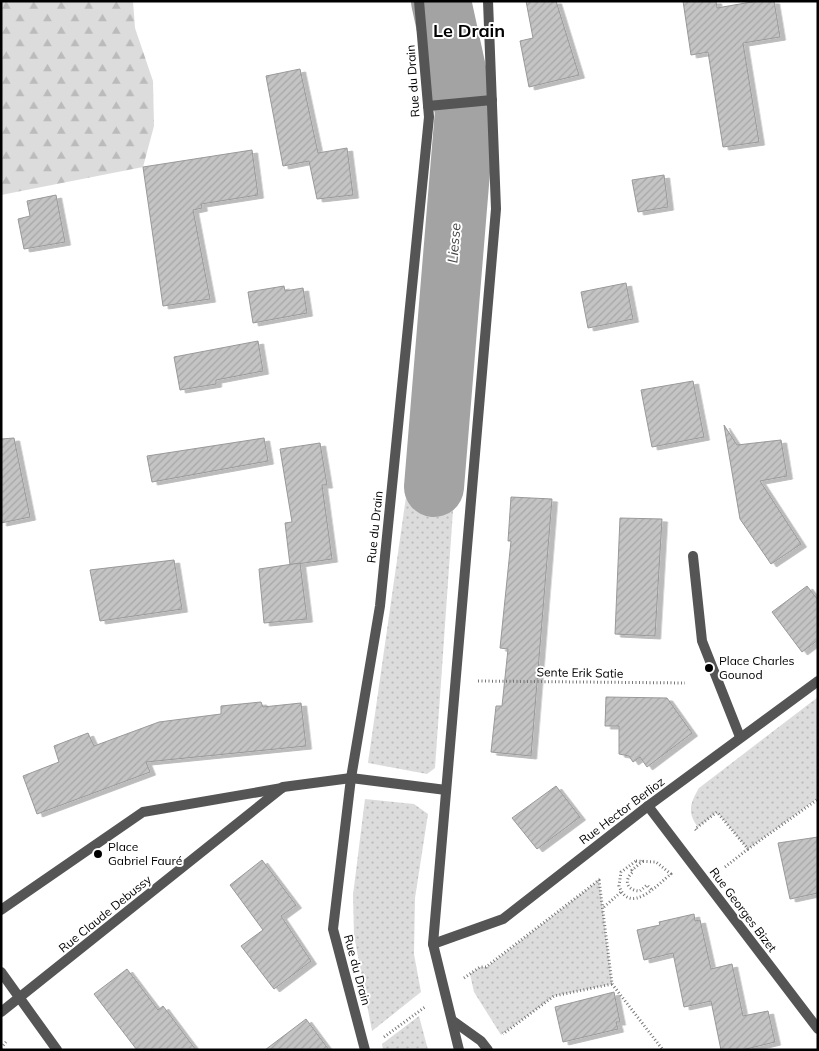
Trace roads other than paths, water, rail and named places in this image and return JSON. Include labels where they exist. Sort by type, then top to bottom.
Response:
[{"type":"street","name":"Rue du Drain","points":[[365,1050],[333,928],[352,778],[380,606],[429,116],[419,1]]},
{"type":"street","points":[[459,1050],[433,944],[496,209],[488,1]]},
{"type":"street","points":[[428,106],[492,100]]},
{"type":"street","points":[[693,556],[702,641],[740,738]]},
{"type":"street","name":"Rue Hector Berlioz","points":[[433,944],[503,919],[648,806],[818,681]]},
{"type":"street","points":[[1,910],[143,812],[283,787],[352,778],[446,790]]},
{"type":"street","name":"Rue Claude Debussy","points":[[1,1012],[283,787]]},
{"type":"street","name":"Rue Georges Bizet","points":[[648,806],[818,1029]]},
{"type":"street","points":[[1,972],[57,1050]]},
{"type":"street","points":[[453,1021],[487,1048]]},
{"type":"waterway","name":"Liesse","points":[[434,487],[465,111],[441,1]]},
{"type":"place","name":"Place Charles Gounod","points":[[709,668]]},
{"type":"place","name":"Place Gabriel Fauré","points":[[98,854]]},
{"type":"district","name":"Le Drain","points":[[469,31]]}]
